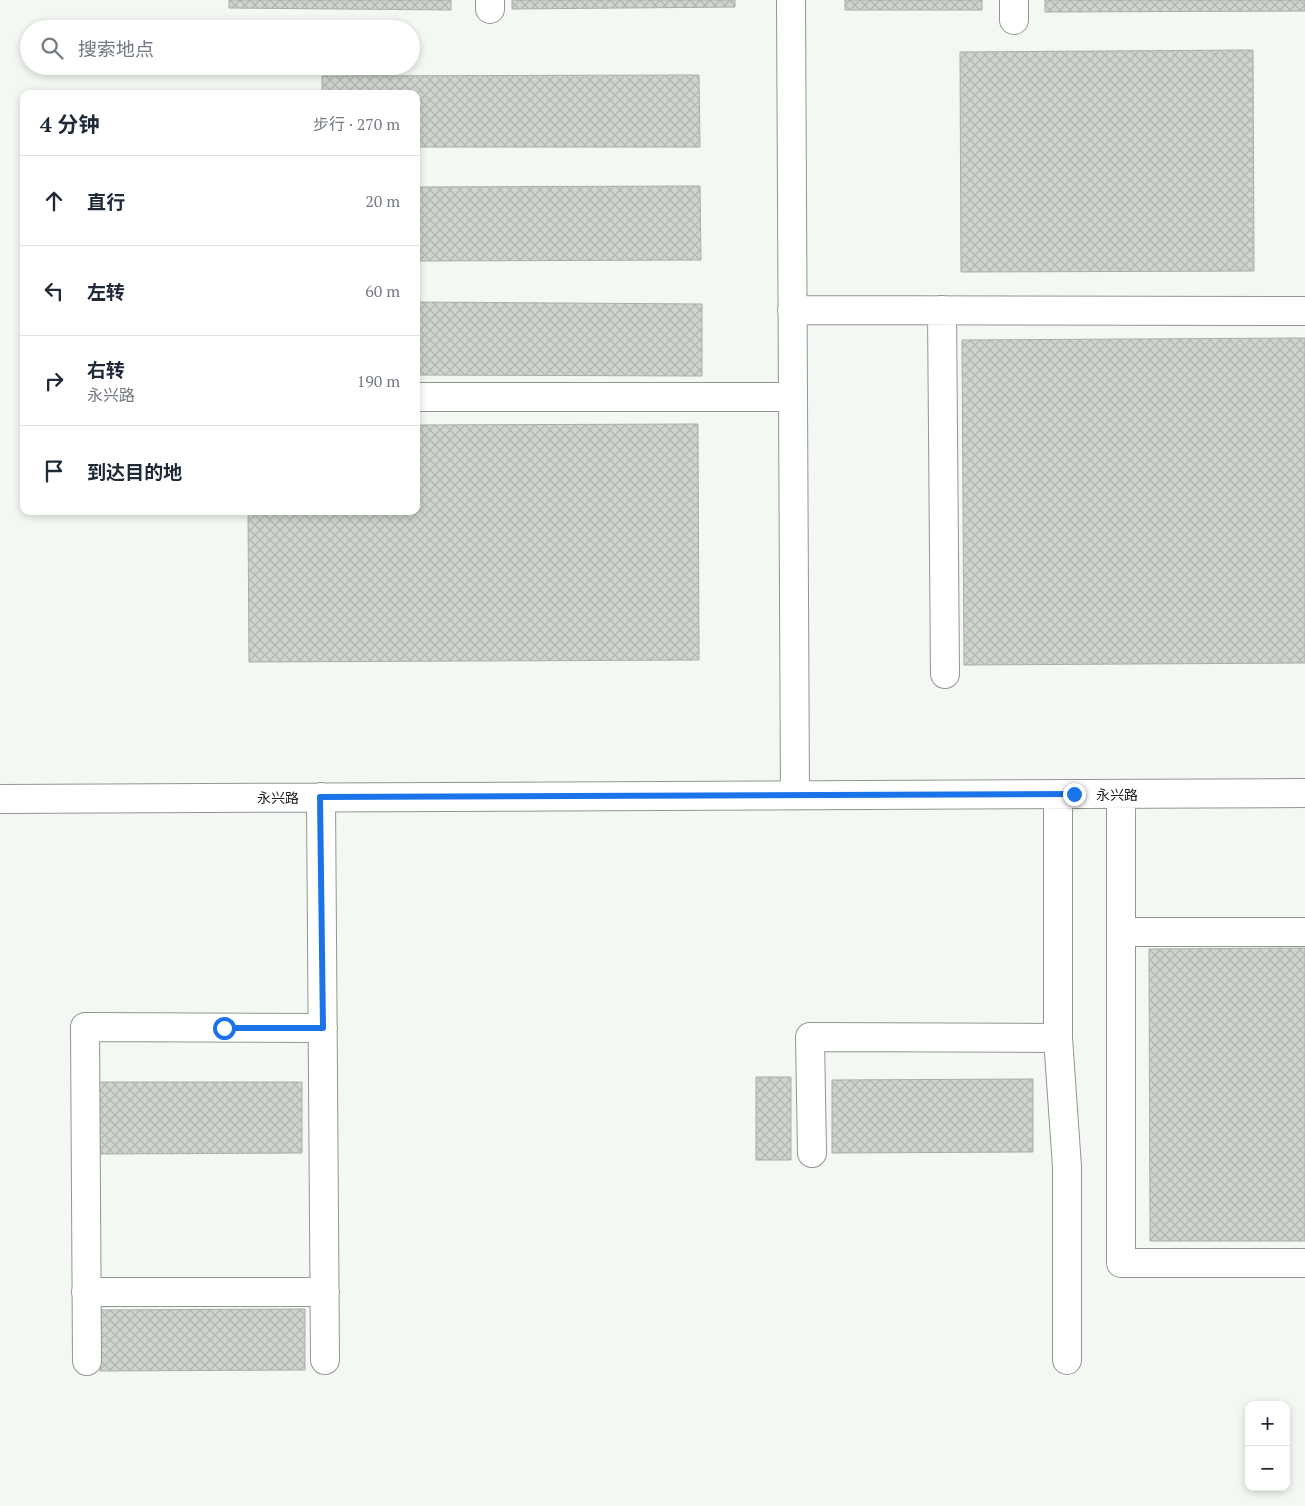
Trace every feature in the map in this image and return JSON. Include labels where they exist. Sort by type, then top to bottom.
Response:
[{"type":"street","points":[[790,0],[795,795]]},
{"type":"street","points":[[792,310],[1305,311]]},
{"type":"street","points":[[942,310],[945,674]]},
{"type":"street","points":[[420,397],[793,397]]},
{"type":"street","name":"永兴路","points":[[0,799],[1305,793]]},
{"type":"street","points":[[1058,794],[1058,1038],[1067,1167],[1067,1360]]},
{"type":"street","points":[[1121,794],[1121,1263],[1305,1263]]},
{"type":"street","points":[[320,797],[325,1360]]},
{"type":"street","points":[[1121,932],[1305,932]]},
{"type":"street","points":[[86,1361],[85,1027],[323,1028]]},
{"type":"street","points":[[812,1153],[810,1037],[1058,1038]]},
{"type":"street","points":[[86,1292],[325,1292]]},
{"type":"building","points":[[229,0],[451,0],[451,10],[229,8]]},
{"type":"building","points":[[512,0],[735,0],[735,7],[512,9]]},
{"type":"building","points":[[845,0],[982,0],[982,10],[845,10]]},
{"type":"building","points":[[1045,0],[1305,0],[1305,11],[1045,12]]},
{"type":"building","points":[[1253,50],[1254,271],[961,272],[960,52]]},
{"type":"building","points":[[699,75],[700,147],[420,147],[420,90],[322,90],[322,76]]},
{"type":"building","points":[[700,186],[701,260],[420,261],[420,187]]},
{"type":"building","points":[[420,302],[702,304],[702,376],[420,375]]},
{"type":"building","points":[[1305,338],[1305,663],[964,665],[962,340]]},
{"type":"building","points":[[698,424],[699,660],[249,662],[248,515],[420,515],[420,425]]},
{"type":"building","points":[[1305,948],[1305,1241],[1150,1241],[1149,949]]},
{"type":"building","points":[[756,1077],[791,1077],[791,1160],[756,1160]]},
{"type":"building","points":[[1033,1079],[1033,1152],[832,1153],[832,1080]]},
{"type":"building","points":[[99,1082],[302,1082],[302,1153],[99,1154]]},
{"type":"building","points":[[305,1309],[305,1370],[100,1371],[100,1310]]},
{"type":"route","points":[[224,1028],[323,1028],[320,797],[1074,794]]}]
